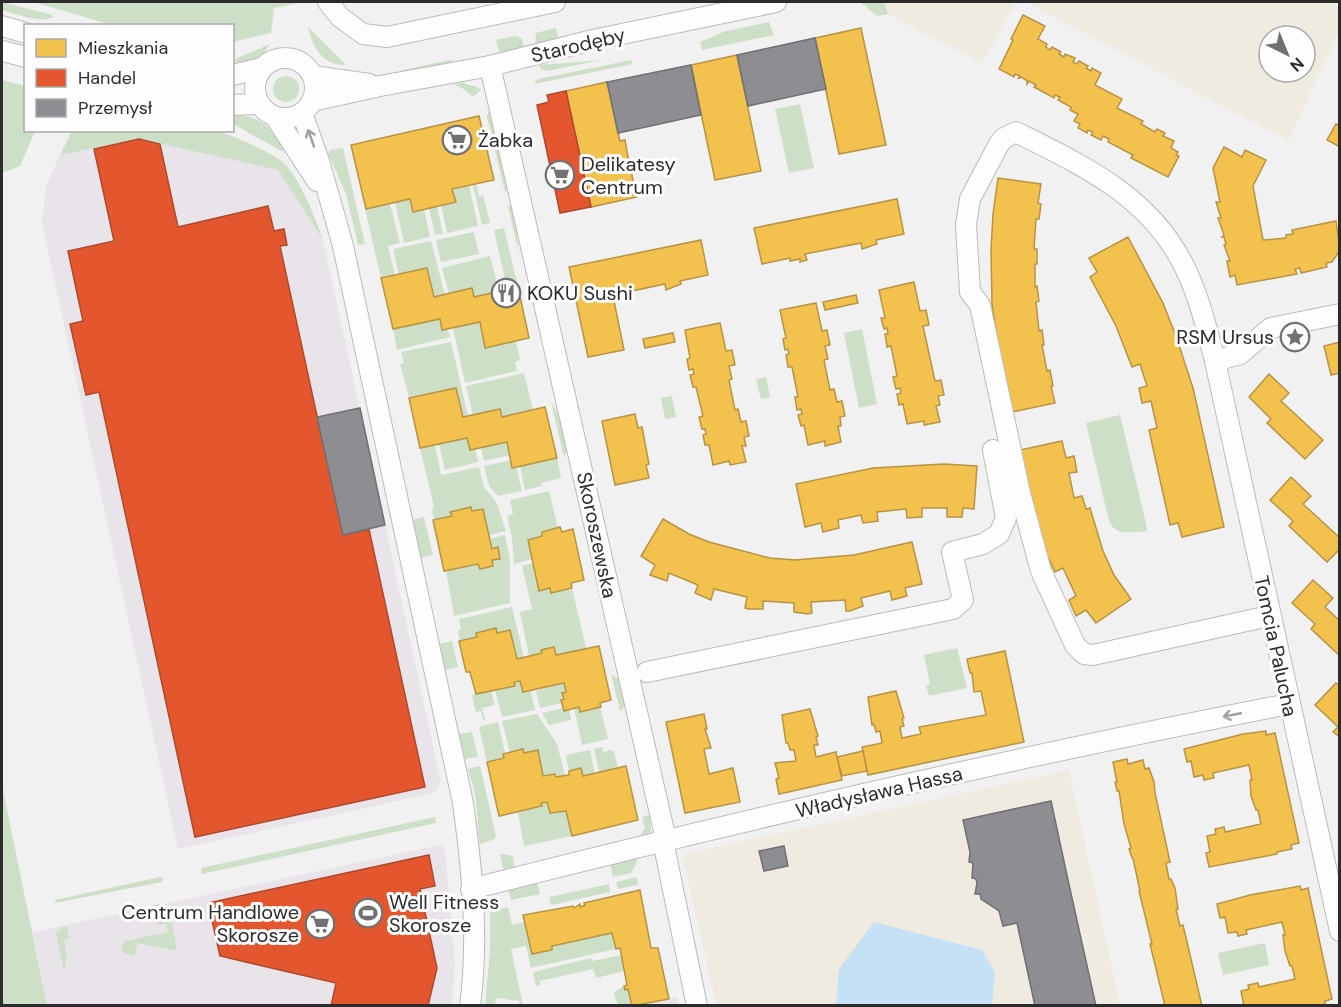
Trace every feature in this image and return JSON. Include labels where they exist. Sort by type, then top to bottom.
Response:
[{"type":"street","points":[[328,2],[340,17],[363,34],[387,37],[555,2]]},
{"type":"street","name":"Starodęby","points":[[307,107],[380,86],[490,66],[593,40],[776,2]]},
{"type":"street","points":[[2,26],[24,32]]},
{"type":"street","points":[[2,51],[24,56]]},
{"type":"street","points":[[234,75],[262,68],[277,59],[295,60],[306,66],[313,76],[315,89],[307,107],[290,118],[276,118]]},
{"type":"street","name":"Skoroszewska","points":[[490,66],[664,831],[663,841],[697,1005]]},
{"type":"street","points":[[262,68],[256,76],[254,86],[258,104],[276,118],[331,203]]},
{"type":"street","name":"Starodęby","points":[[313,76],[380,86]]},
{"type":"street","points":[[234,105],[258,104]]},
{"type":"street","points":[[307,107],[343,246],[455,764],[464,815],[471,889],[474,947],[470,1005]]},
{"type":"street","name":"Tomcia Palucha","points":[[1269,615],[1093,655],[1084,654],[1075,645],[1041,571],[1020,493],[980,305],[969,292],[966,224],[970,199],[1004,138],[1016,132],[1108,181],[1149,216],[1167,237],[1186,268],[1199,302],[1215,361],[1340,931]]},
{"type":"street","points":[[1215,361],[1240,354],[1272,328],[1340,314]]},
{"type":"street","points":[[647,672],[954,609],[963,600],[952,552],[983,544],[999,534],[1006,518],[993,450]]},
{"type":"street","name":"Władysława Hassa","points":[[471,889],[663,841],[1086,745],[1289,704]]},
{"type":"shaded area","points":[[884,2],[1016,2],[982,64],[888,14]]},
{"type":"shaded area","points":[[1026,2],[1334,2],[1339,10],[1339,33],[1317,80],[1317,24],[1257,24],[1257,84],[1315,84],[1288,141]]},
{"type":"shaded area","points":[[139,139],[278,170],[323,240],[441,782],[434,793],[178,849],[42,223],[46,186],[60,155]]},
{"type":"shaded area","points":[[1069,770],[1120,1005],[716,1005],[683,858],[689,853]]},
{"type":"shaded area","points":[[440,845],[445,848],[455,963],[452,1005],[47,1005],[33,932]]},
{"type":"shaded area","points":[[677,997],[679,1005],[637,1006]]},
{"type":"green space","points":[[2,2],[55,17],[35,19],[21,16],[2,10]]},
{"type":"green space","points":[[33,2],[304,2],[274,8],[271,33],[234,42],[234,24],[109,24]]},
{"type":"green space","points":[[860,2],[884,2],[888,14],[877,16]]},
{"type":"green space","points":[[769,22],[774,35],[702,50],[700,42],[723,32]]},
{"type":"green space","points":[[308,27],[346,65],[331,62],[320,54],[312,42]]},
{"type":"green space","points":[[556,28],[559,41],[535,46],[536,33]]},
{"type":"green space","points":[[516,36],[522,39],[524,48],[500,54],[496,40]]},
{"type":"green space","points":[[270,44],[260,59],[237,66],[235,59]]},
{"type":"green space","points":[[450,60],[451,63],[402,72],[403,70]]},
{"type":"green space","points":[[602,60],[547,71],[541,69],[539,65]]},
{"type":"green space","points":[[631,60],[633,63],[628,65],[534,84],[538,79]]},
{"type":"green space","points":[[286,76],[295,80],[299,89],[295,98],[286,102],[277,98],[273,89],[277,80]]},
{"type":"green space","points":[[2,80],[24,86],[24,132],[35,132],[20,166],[2,173]]},
{"type":"green space","points":[[463,83],[481,90],[473,97],[453,84]]},
{"type":"green space","points":[[800,104],[814,168],[789,173],[775,109]]},
{"type":"green space","points":[[492,108],[509,189],[505,192],[487,117]]},
{"type":"green space","points":[[234,115],[251,117],[265,124],[286,150],[279,150],[234,125]]},
{"type":"green space","points":[[72,132],[220,132],[263,150],[286,165],[303,191],[323,240],[278,170],[139,139],[60,155]]},
{"type":"green space","points":[[343,148],[365,244],[358,245],[346,194],[328,153],[330,150]]},
{"type":"green space","points":[[476,184],[479,196],[483,195],[490,223],[482,225],[473,185]]},
{"type":"green space","points":[[469,185],[478,226],[447,233],[441,205],[455,202],[452,189]]},
{"type":"green space","points":[[410,199],[424,209],[430,237],[404,243],[395,202]]},
{"type":"green space","points":[[390,204],[400,243],[388,246],[395,275],[381,278],[365,209]]},
{"type":"green space","points":[[437,206],[443,234],[435,235],[429,208]]},
{"type":"green space","points":[[508,206],[515,210],[519,254]]},
{"type":"green space","points":[[504,228],[518,287],[507,289],[494,230]]},
{"type":"green space","points":[[474,232],[479,254],[441,262],[436,240]]},
{"type":"green space","points":[[431,241],[445,295],[434,297],[399,275],[393,249]]},
{"type":"green space","points":[[490,256],[499,291],[474,297],[472,288],[449,294],[442,268]]},
{"type":"green space","points":[[440,319],[442,330],[448,329],[450,337],[397,350],[393,329]]},
{"type":"green space","points":[[480,322],[486,348],[516,341],[520,360],[515,362],[517,371],[465,383],[453,328]]},
{"type":"green space","points":[[862,329],[877,404],[859,408],[844,333]]},
{"type":"green space","points":[[451,342],[468,416],[463,417],[456,388],[409,398],[400,364],[404,363],[401,352]]},
{"type":"green space","points":[[524,373],[533,410],[502,417],[499,409],[473,415],[466,386]]},
{"type":"green space","points":[[766,377],[770,397],[761,399],[756,379]]},
{"type":"green space","points":[[672,396],[676,417],[665,419],[661,398]]},
{"type":"green space","points":[[551,402],[562,422],[568,448],[564,457]]},
{"type":"green space","points":[[1120,415],[1147,531],[1123,532],[1110,524],[1086,423]]},
{"type":"green space","points":[[467,438],[469,450],[475,449],[478,462],[445,470],[439,444]]},
{"type":"green space","points":[[507,442],[510,455],[484,461],[481,448]]},
{"type":"green space","points":[[435,445],[441,475],[479,467],[484,488],[497,504],[506,531],[489,535],[483,509],[472,511],[471,507],[451,511],[452,516],[434,520],[432,509],[434,507],[420,448]]},
{"type":"green space","points":[[557,458],[561,478],[525,490],[520,466]]},
{"type":"green space","points":[[511,460],[516,467],[522,491],[498,496],[489,486],[484,466]]},
{"type":"green space","points":[[549,491],[558,528],[542,532],[542,536],[528,540],[532,559],[514,564],[507,516],[513,514],[510,500]]},
{"type":"green space","points":[[424,517],[433,555],[421,558],[412,520]]},
{"type":"green space","points":[[505,535],[510,561],[510,603],[454,616],[446,571],[478,564],[480,569],[493,566],[492,560],[500,558],[498,548],[492,549],[490,539]]},
{"type":"green space","points":[[533,563],[539,590],[550,588],[551,593],[572,588],[586,648],[556,655],[554,647],[529,656],[520,612],[532,609],[522,566]]},
{"type":"green space","points":[[512,607],[524,658],[517,659],[510,630],[497,633],[495,628],[476,633],[477,637],[460,641],[459,619]]},
{"type":"green space","points":[[452,641],[458,667],[445,670],[439,644]]},
{"type":"green space","points":[[957,648],[967,688],[929,696],[926,686],[930,684],[924,655]]},
{"type":"green space","points":[[611,674],[620,680],[626,703],[620,711]]},
{"type":"green space","points":[[520,681],[523,692],[531,692],[535,710],[502,717],[495,690],[515,685],[514,682]]},
{"type":"green space","points":[[564,683],[566,692],[562,694],[562,703],[540,708],[536,691]]},
{"type":"green space","points":[[491,691],[495,705],[482,708],[485,719],[483,720],[481,711],[476,712],[472,695]]},
{"type":"green space","points":[[579,707],[580,711],[600,707],[608,739],[582,745],[574,708]]},
{"type":"green space","points":[[563,708],[564,711],[569,709],[571,720],[549,725],[542,713]]},
{"type":"green space","points":[[537,714],[557,744],[565,775],[543,776],[537,751],[524,753],[523,749],[510,752],[502,721]]},
{"type":"green space","points":[[498,722],[505,753],[504,758],[487,762],[479,727]]},
{"type":"green space","points":[[472,732],[478,757],[465,759],[459,734]]},
{"type":"green space","points":[[602,747],[603,752],[611,750],[614,752],[618,768],[599,772],[594,749]]},
{"type":"green space","points":[[590,750],[595,773],[583,776],[581,768],[569,771],[566,755]]},
{"type":"green space","points":[[480,766],[496,836],[495,839],[480,844],[475,797],[467,769]]},
{"type":"green space","points":[[2,785],[47,1005],[2,1005]]},
{"type":"green space","points":[[547,802],[550,813],[566,811],[572,836],[524,846],[518,812],[542,807],[541,803]]},
{"type":"green space","points":[[650,815],[651,832],[642,840],[641,834],[645,828],[642,817]]},
{"type":"green space","points":[[435,817],[436,823],[202,874],[201,868]]},
{"type":"green space","points":[[500,854],[513,856],[515,870],[504,873]]},
{"type":"green space","points":[[636,858],[637,862],[631,873],[613,877],[610,864]]},
{"type":"green space","points":[[637,877],[638,885],[618,889],[616,882]]},
{"type":"green space","points":[[163,878],[162,882],[55,903],[55,900]]},
{"type":"green space","points":[[537,881],[540,894],[511,900],[508,888]]},
{"type":"green space","points":[[609,884],[610,892],[551,905],[549,897]]},
{"type":"green space","points":[[159,904],[167,906],[170,912],[177,951],[138,943],[134,956],[125,954],[121,947],[125,941],[168,932],[166,924],[157,924],[153,920],[150,906]]},
{"type":"green space","points":[[508,907],[512,925],[525,922],[532,954],[552,950],[552,946],[612,933],[616,949],[531,968],[526,946],[511,949],[523,1005],[520,1005],[519,1001],[496,998],[495,1005],[485,1006],[490,951],[490,911]]},
{"type":"green space","points":[[66,925],[69,938],[64,940],[67,956],[64,971],[56,933]]},
{"type":"green space","points":[[1265,943],[1269,965],[1223,975],[1218,953]]},
{"type":"green space","points":[[621,955],[624,971],[596,978],[593,969],[540,981],[540,985],[536,986],[533,972],[591,958],[592,961]]},
{"type":"green space","points":[[624,986],[625,990],[628,989],[632,1005],[612,1006],[617,1004],[614,992]]},
{"type":"water","points":[[874,922],[982,950],[995,972],[992,1005],[836,1005],[839,969]]},
{"type":"building: Mieszkania","points":[[1023,15],[1045,26],[1038,39],[1047,44],[1046,47],[1050,50],[1052,47],[1061,52],[1059,54],[1064,57],[1065,54],[1075,58],[1073,62],[1077,64],[1079,61],[1088,66],[1086,68],[1091,71],[1092,68],[1101,73],[1095,85],[1122,99],[1117,108],[1143,121],[1141,124],[1155,132],[1157,129],[1165,133],[1163,136],[1174,141],[1171,148],[1178,152],[1176,155],[1179,156],[1168,177],[1131,158],[1133,155],[1108,142],[1109,139],[1103,136],[1101,140],[1091,135],[1093,132],[1088,130],[1087,133],[1078,128],[1080,124],[1074,121],[1078,114],[1058,100],[1060,97],[1055,95],[1054,98],[1034,87],[1036,85],[1029,81],[1027,84],[1027,81],[1021,77],[1018,79],[1020,76],[1015,74],[1014,77],[999,69]]},
{"type":"building: Mieszkania","points":[[861,28],[886,145],[839,154],[815,38]]},
{"type":"building: Mieszkania","points":[[737,55],[761,171],[715,180],[691,65]]},
{"type":"building: Mieszkania","points":[[607,82],[620,141],[625,140],[629,163],[624,164],[626,172],[631,171],[637,197],[591,207],[566,91]]},
{"type":"building: Mieszkania","points":[[479,116],[494,180],[452,189],[456,202],[413,212],[410,199],[366,209],[351,145]]},
{"type":"building: Mieszkania","points":[[1336,124],[1340,126],[1340,147],[1327,140]]},
{"type":"building: Mieszkania","points":[[1224,147],[1242,157],[1245,150],[1266,160],[1253,186],[1263,240],[1286,238],[1286,235],[1293,234],[1292,230],[1336,221],[1340,250],[1332,262],[1326,263],[1327,267],[1301,273],[1300,268],[1295,269],[1297,274],[1237,285],[1235,275],[1230,277],[1227,261],[1230,261],[1218,218],[1221,218],[1216,202],[1220,202],[1213,168]]},
{"type":"building: Mieszkania","points":[[998,178],[1041,184],[1038,203],[1041,204],[1039,219],[1036,219],[1034,249],[1037,249],[1035,287],[1037,286],[1039,301],[1036,302],[1039,331],[1042,330],[1044,345],[1042,345],[1047,371],[1050,370],[1055,403],[1012,412],[992,304],[991,250]]},
{"type":"building: Mieszkania","points":[[897,199],[904,234],[876,240],[877,244],[862,249],[861,243],[805,254],[807,260],[800,262],[800,259],[790,261],[790,258],[762,264],[754,228]]},
{"type":"building: Mieszkania","points":[[1128,237],[1163,303],[1176,336],[1193,388],[1224,527],[1182,537],[1178,523],[1170,525],[1149,430],[1157,428],[1151,401],[1142,403],[1139,388],[1147,386],[1140,364],[1132,367],[1116,326],[1090,277],[1097,272],[1089,258]]},
{"type":"building: Mieszkania","points":[[701,240],[708,275],[680,281],[681,284],[666,290],[665,284],[632,291],[631,287],[617,290],[618,295],[613,296],[624,350],[588,357],[569,267]]},
{"type":"building: Mieszkania","points":[[427,268],[434,297],[472,288],[474,297],[518,287],[529,338],[485,348],[480,322],[442,330],[440,319],[393,329],[381,278]]},
{"type":"building: Mieszkania","points":[[914,282],[920,311],[926,310],[929,325],[923,326],[935,381],[941,380],[944,395],[938,396],[940,405],[936,406],[940,422],[924,425],[924,421],[907,424],[903,404],[899,405],[897,394],[901,393],[900,388],[896,389],[893,377],[897,376],[891,346],[887,347],[885,334],[888,334],[881,318],[885,318],[879,290]]},
{"type":"building: Mieszkania","points":[[856,295],[858,303],[825,310],[823,302]]},
{"type":"building: Mieszkania","points":[[816,303],[822,331],[827,330],[830,345],[825,346],[828,359],[824,360],[830,390],[834,389],[837,402],[842,401],[845,416],[840,417],[841,426],[838,426],[841,442],[825,446],[825,441],[808,445],[804,425],[801,426],[798,415],[802,414],[801,409],[797,410],[795,397],[798,397],[792,367],[788,367],[786,355],[789,354],[788,349],[785,350],[783,339],[786,338],[780,310]]},
{"type":"building: Mieszkania","points":[[720,323],[726,351],[732,350],[735,365],[729,366],[732,379],[729,380],[735,410],[738,409],[741,422],[746,421],[749,436],[744,437],[746,446],[742,446],[746,462],[730,465],[729,461],[713,465],[709,445],[705,445],[703,435],[706,434],[699,417],[703,416],[696,387],[693,387],[690,375],[694,374],[693,369],[689,370],[687,359],[690,358],[685,330]]},
{"type":"building: Mieszkania","points":[[673,333],[675,342],[645,348],[643,339]]},
{"type":"building: Mieszkania","points":[[1340,342],[1340,373],[1331,375],[1324,346]]},
{"type":"building: Mieszkania","points":[[1269,374],[1289,393],[1281,401],[1323,440],[1305,459],[1267,423],[1271,419],[1249,397]]},
{"type":"building: Mieszkania","points":[[456,388],[463,417],[500,409],[502,417],[545,407],[557,458],[512,468],[507,442],[470,450],[467,438],[420,448],[409,398]]},
{"type":"building: Mieszkania","points":[[635,414],[638,428],[642,427],[649,464],[646,465],[649,478],[615,485],[602,421]]},
{"type":"building: Mieszkania","points":[[1062,441],[1066,458],[1074,456],[1077,472],[1069,473],[1074,498],[1082,496],[1086,509],[1090,508],[1103,551],[1114,575],[1131,599],[1096,623],[1086,610],[1076,616],[1069,600],[1076,596],[1063,568],[1055,572],[1047,559],[1035,523],[1020,450]]},
{"type":"building: Mieszkania","points":[[944,464],[977,466],[974,509],[963,508],[962,517],[947,517],[947,508],[922,508],[922,517],[907,518],[906,509],[877,512],[878,521],[863,523],[861,515],[838,520],[839,528],[823,532],[821,523],[805,527],[796,484],[873,468]]},
{"type":"building: Mieszkania","points":[[1291,477],[1311,496],[1303,504],[1340,538],[1340,549],[1327,562],[1289,526],[1293,521],[1270,500]]},
{"type":"building: Mieszkania","points":[[471,507],[472,511],[483,509],[492,549],[498,547],[500,559],[492,560],[493,566],[480,569],[478,564],[444,571],[433,520],[452,516],[450,512]]},
{"type":"building: Mieszkania","points":[[663,519],[709,542],[770,558],[795,560],[854,555],[912,542],[922,584],[905,588],[907,596],[892,600],[890,591],[861,598],[863,606],[850,611],[846,611],[845,600],[811,602],[812,613],[808,614],[794,612],[794,603],[763,601],[763,609],[748,609],[745,608],[747,597],[714,589],[711,600],[695,593],[698,585],[669,573],[667,581],[650,575],[655,565],[641,556]]},
{"type":"building: Mieszkania","points":[[560,527],[562,532],[573,529],[584,580],[571,583],[572,588],[551,593],[550,588],[539,591],[528,540],[542,536],[542,532]]},
{"type":"building: Mieszkania","points":[[1313,580],[1333,598],[1325,607],[1340,621],[1340,656],[1311,629],[1315,624],[1292,603]]},
{"type":"building: Mieszkania","points":[[496,628],[497,633],[510,630],[517,659],[542,653],[541,650],[554,647],[556,655],[599,646],[611,700],[600,703],[601,707],[580,712],[579,707],[564,711],[561,700],[564,699],[562,693],[566,692],[564,683],[523,692],[520,681],[514,682],[515,686],[476,694],[470,672],[466,672],[459,641],[477,637],[476,633]]},
{"type":"building: Mieszkania","points":[[1005,651],[1024,742],[868,775],[862,747],[882,743],[880,731],[876,732],[874,724],[872,725],[868,697],[896,691],[904,718],[902,719],[904,726],[900,727],[902,738],[921,734],[919,727],[986,715],[981,691],[974,692],[972,673],[970,673],[967,659]]},
{"type":"building: Mieszkania","points":[[1336,683],[1340,686],[1340,737],[1333,732],[1338,727],[1315,705]]},
{"type":"building: Mieszkania","points":[[810,709],[818,736],[816,737],[818,745],[814,745],[816,757],[836,752],[842,780],[779,794],[776,779],[779,778],[775,763],[796,761],[794,750],[790,750],[786,743],[782,715]]},
{"type":"building: Mieszkania","points":[[704,714],[707,729],[705,729],[711,748],[704,749],[709,774],[733,768],[740,802],[685,813],[666,722]]},
{"type":"building: Mieszkania","points":[[1266,731],[1266,735],[1275,733],[1299,843],[1291,845],[1292,849],[1277,852],[1277,854],[1209,867],[1206,853],[1210,852],[1207,836],[1216,834],[1215,829],[1224,827],[1225,832],[1261,824],[1258,810],[1251,796],[1250,780],[1252,780],[1249,765],[1213,773],[1214,778],[1204,780],[1203,775],[1194,777],[1191,761],[1187,762],[1184,749],[1243,734]]},
{"type":"building: Mieszkania","points":[[523,749],[524,753],[538,750],[543,776],[569,775],[569,771],[581,768],[583,776],[626,766],[638,820],[572,836],[566,811],[550,813],[547,802],[541,803],[542,806],[499,816],[487,762],[504,758],[503,754]]},
{"type":"building: Mieszkania","points":[[863,751],[867,771],[842,776],[837,757]]},
{"type":"building: Mieszkania","points":[[1127,759],[1128,764],[1143,760],[1145,769],[1149,768],[1154,782],[1170,862],[1166,863],[1169,879],[1175,888],[1178,909],[1176,909],[1180,926],[1183,925],[1202,1006],[1165,1006],[1133,858],[1129,849],[1131,848],[1124,824],[1119,791],[1117,791],[1115,782],[1117,782],[1113,762]]},
{"type":"building: Mieszkania","points":[[1300,886],[1301,890],[1308,888],[1332,999],[1325,1001],[1325,1004],[1321,1006],[1244,1006],[1241,991],[1249,989],[1248,985],[1258,983],[1259,987],[1295,979],[1285,951],[1282,922],[1246,930],[1247,934],[1238,936],[1237,932],[1228,933],[1225,917],[1220,918],[1217,904],[1250,895]]},
{"type":"building: Mieszkania","points":[[640,890],[651,948],[658,948],[669,999],[632,1006],[628,989],[625,990],[624,986],[627,985],[620,948],[616,949],[612,933],[552,946],[552,950],[532,954],[523,915],[573,906],[574,908],[580,904],[580,907],[585,905],[584,903]]},
{"type":"building: Handel","points":[[566,91],[591,207],[560,213],[537,105],[549,102],[547,95]]},
{"type":"building: Handel","points":[[139,139],[160,144],[178,227],[268,206],[274,231],[284,229],[287,245],[280,246],[343,535],[369,529],[425,787],[195,837],[99,392],[86,395],[70,324],[83,321],[68,251],[114,241],[94,149]]},
{"type":"building: Handel","name":"Centrum Handlowe Skorosze","points":[[429,855],[435,886],[420,889],[437,968],[428,1006],[331,1006],[336,983],[220,956],[208,903]]},
{"type":"building: Przemysł","points":[[815,38],[826,89],[748,106],[737,55]]},
{"type":"building: Przemysł","points":[[691,65],[701,115],[618,133],[607,82]]},
{"type":"building: Przemysł","points":[[360,408],[385,525],[343,535],[317,417]]},
{"type":"building: Przemysł","points":[[1051,801],[1096,1006],[1035,1006],[1017,923],[1003,926],[999,911],[981,899],[980,894],[975,894],[977,883],[976,879],[972,878],[973,863],[969,862],[970,852],[963,820]]},
{"type":"building: Przemysł","points":[[784,846],[788,866],[764,871],[759,851]]},
{"type":"place","name":"Żabka","points":[[457,140]]},
{"type":"place","name":"Delikatesy Centrum","points":[[560,175]]},
{"type":"place","name":"KOKU Sushi","points":[[506,293]]},
{"type":"place","name":"RSM Ursus","points":[[1295,337]]},
{"type":"place","name":"Well Fitness Skorosze","points":[[368,913]]},
{"type":"place","name":"Centrum Handlowe Skorosze","points":[[320,924]]}]
